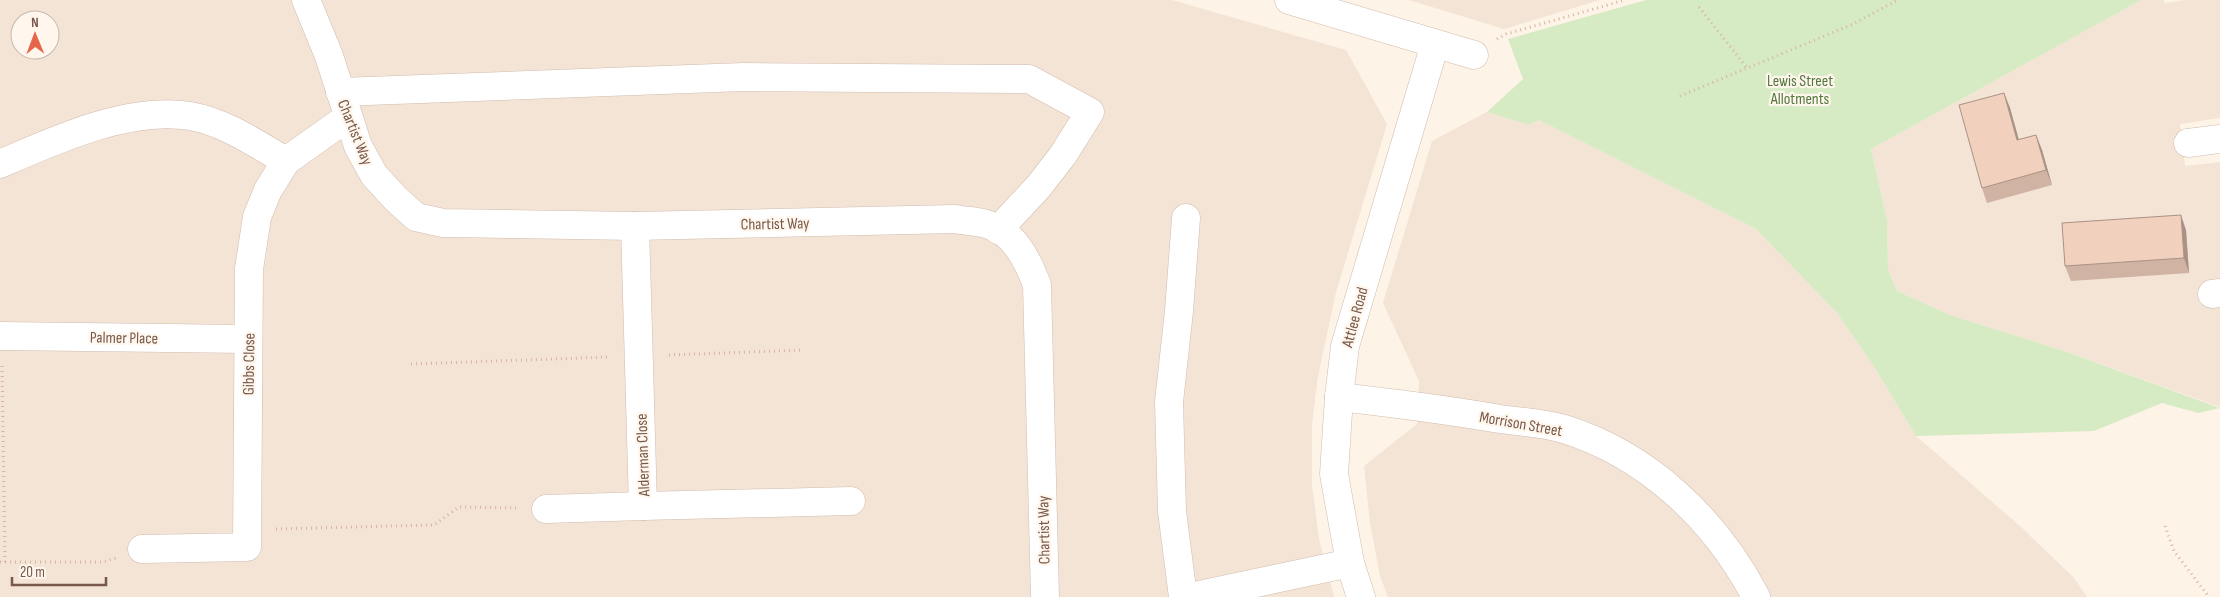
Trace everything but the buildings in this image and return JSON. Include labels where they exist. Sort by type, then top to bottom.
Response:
[{"type":"street","name":"Chartist Way","points":[[306,0],[328,56],[358,146],[374,175],[416,217],[443,223],[635,226],[955,219],[988,224],[1008,237],[1027,258],[1037,285],[1045,597]]},
{"type":"street","points":[[1290,0],[1474,55]]},
{"type":"street","name":"Attlee Road","points":[[1361,597],[1350,563],[1334,474],[1338,397],[1345,346],[1435,44]]},
{"type":"street","points":[[340,92],[743,77],[1029,79],[1090,112],[1063,155],[1039,186],[998,230]]},
{"type":"street","points":[[0,164],[100,124],[147,115],[190,116],[218,124],[246,137],[286,162]]},
{"type":"street","name":"Gibbs Close","points":[[142,549],[247,547],[250,269],[257,217],[268,190],[286,162],[348,117]]},
{"type":"street","points":[[2188,143],[2220,139]]},
{"type":"street","points":[[1182,597],[1172,512],[1168,402],[1179,311],[1186,218]]},
{"type":"street","name":"Alderman Close","points":[[635,226],[643,506],[850,501]]},
{"type":"street","name":"Palmer Place","points":[[1,336],[248,339]]},
{"type":"street","name":"Morrison Street","points":[[1338,397],[1431,408],[1563,429],[1622,454],[1669,486],[1717,535],[1756,597]]},
{"type":"street","points":[[546,509],[643,506]]},
{"type":"street","points":[[1190,597],[1350,563]]},
{"type":"path","points":[[1474,55],[1506,34],[1625,0]]},
{"type":"path","points":[[1680,96],[1852,24],[1898,0]]},
{"type":"path","points":[[1699,7],[1747,68]]},
{"type":"path","points":[[1,336],[2,562],[103,562],[142,549]]},
{"type":"path","points":[[247,530],[434,525],[459,507],[546,509]]},
{"type":"path","points":[[2165,526],[2174,551],[2209,597]]},
{"type":"shaded area","points":[[0,0],[1172,0],[1346,50],[1387,124],[1336,292],[1318,376],[1312,424],[1312,485],[1319,539],[1334,597],[0,597]]},
{"type":"shaded area","points":[[1409,0],[1600,0],[1504,29]]},
{"type":"shaded area","points":[[2141,0],[2163,0],[2165,3],[2185,0],[2220,0],[2220,118],[2180,124],[2185,166],[2220,162],[2220,407],[2064,351],[1950,315],[1897,291],[1888,269],[1887,220],[1871,149]]},
{"type":"shaded area","points":[[1487,112],[1528,125],[1539,120],[1756,229],[1837,313],[1873,365],[1916,436],[2020,526],[2074,578],[2087,597],[1388,597],[1380,576],[1370,523],[1364,466],[1417,424],[1419,381],[1383,303],[1432,141]]},
{"type":"green space","name":"Lewis Street Allotments","points":[[1646,0],[2141,0],[1871,149],[1887,220],[1888,269],[1897,291],[1950,315],[2064,351],[2220,408],[2198,413],[2162,403],[2094,431],[1916,436],[1873,365],[1837,313],[1756,229],[1539,120],[1528,125],[1487,112],[1523,79],[1508,39]]}]
